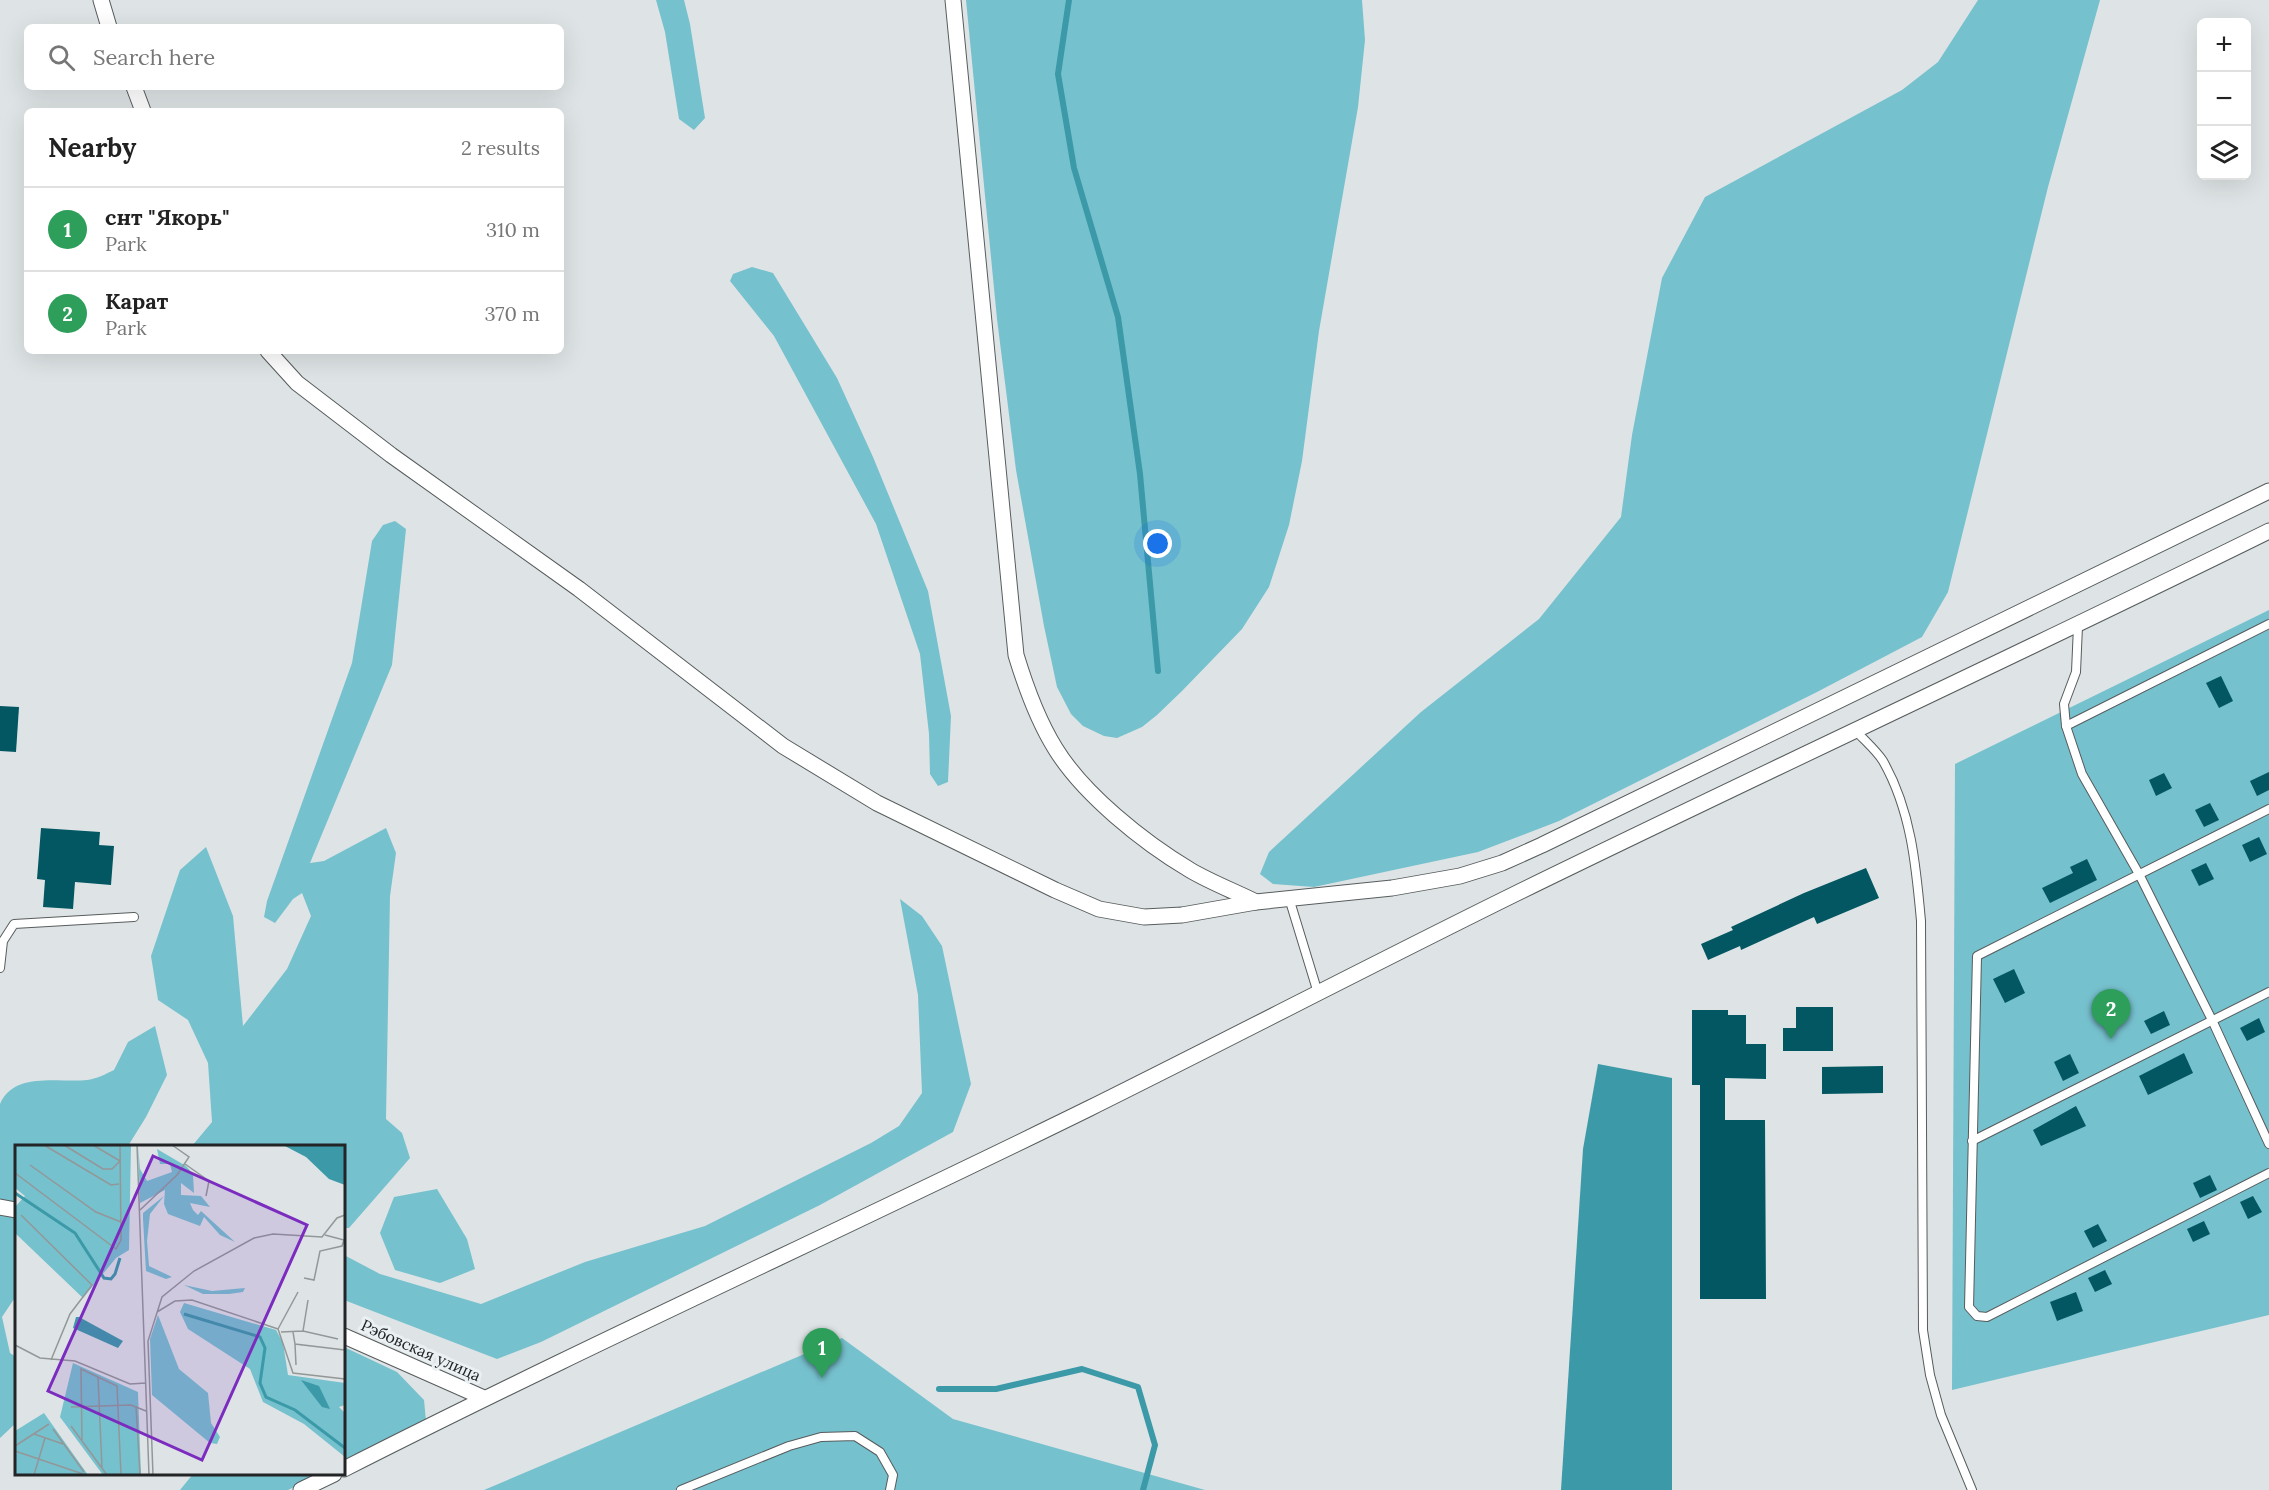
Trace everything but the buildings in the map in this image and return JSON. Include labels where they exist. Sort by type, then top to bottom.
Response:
[{"type":"street","points":[[101,0],[108,24]]},
{"type":"street","points":[[953,0],[1016,655],[1032,705],[1055,749],[1090,793],[1131,828],[1190,870],[1256,902]]},
{"type":"street","points":[[135,90],[142,108]]},
{"type":"street","points":[[271,354],[297,383],[391,455],[579,589],[783,746],[877,803],[1055,890],[1099,909],[1144,917],[1182,915],[1256,902],[1392,888],[1460,876],[1502,863],[2269,491]]},
{"type":"street","points":[[345,1468],[484,1398],[1078,1114],[1509,897],[1855,730],[2078,626],[2269,531]]},
{"type":"street","points":[[0,1206],[15,1210]]},
{"type":"street","name":"Рэбовская улица","points":[[345,1336],[484,1398]]},
{"type":"street","points":[[301,1490],[330,1475]]},
{"type":"lane","points":[[2066,726],[2269,624]]},
{"type":"lane","points":[[2078,626],[2076,672],[2064,704],[2066,726],[2082,774],[2139,874],[2212,1020],[2269,1144]]},
{"type":"lane","points":[[1855,730],[1882,759],[1897,790],[1902,801],[1915,858],[1921,921],[1923,1330],[1930,1375],[1941,1415],[1972,1490]]},
{"type":"lane","points":[[2269,809],[1977,956],[1970,1307],[1977,1316],[1986,1317],[2269,1173]]},
{"type":"lane","points":[[1289,898],[1318,993]]},
{"type":"lane","points":[[0,968],[3,941],[14,924],[134,917]]},
{"type":"lane","points":[[1972,1142],[2269,992]]},
{"type":"lane","points":[[681,1490],[789,1446],[821,1437],[855,1436],[880,1452],[893,1475],[890,1490]]},
{"type":"shaded area","points":[[656,0],[684,0],[705,118],[694,130],[679,119],[665,32]]},
{"type":"shaded area","points":[[966,0],[1362,0],[1365,40],[1358,107],[1319,331],[1302,461],[1289,525],[1269,587],[1242,629],[1182,691],[1142,727],[1117,738],[1104,736],[1083,726],[1071,714],[1057,687],[1044,626],[1016,470],[997,319]]},
{"type":"shaded area","points":[[1978,0],[2100,0],[2048,187],[1948,592],[1922,637],[1559,821],[1478,852],[1314,887],[1273,884],[1260,874],[1269,852],[1421,712],[1539,619],[1621,517],[1632,435],[1662,278],[1705,197],[1902,90],[1938,62]]},
{"type":"shaded area","points":[[752,267],[773,273],[837,378],[873,457],[928,591],[951,716],[948,782],[938,786],[930,774],[929,734],[920,654],[876,524],[774,336],[730,281],[733,274]]},
{"type":"shaded area","points":[[395,521],[406,529],[392,665],[310,863],[324,861],[386,828],[396,853],[390,896],[386,1119],[402,1133],[410,1158],[349,1228],[345,1228],[345,1145],[193,1145],[212,1122],[208,1063],[188,1020],[158,1000],[151,956],[180,870],[206,847],[233,916],[243,1026],[287,969],[311,916],[302,893],[293,899],[275,923],[264,917],[267,901],[352,663],[372,541],[383,525]]},
{"type":"shaded area","points":[[2269,610],[2269,1315],[1952,1390],[1955,764]]},
{"type":"shaded area","points":[[900,899],[922,916],[942,946],[971,1084],[953,1132],[820,1205],[541,1342],[497,1359],[345,1300],[345,1256],[380,1274],[481,1304],[585,1262],[705,1226],[871,1143],[899,1126],[922,1093],[918,995]]},
{"type":"shaded area","points":[[155,1026],[167,1075],[129,1145],[15,1145],[15,1298],[2,1317],[10,1353],[15,1356],[15,1424],[0,1438],[0,1104],[7,1094],[26,1083],[87,1080],[114,1070],[128,1042]]},
{"type":"shaded area","points":[[1598,1064],[1672,1078],[1672,1490],[1561,1490],[1583,1149]]},
{"type":"shaded area","points":[[437,1189],[467,1239],[475,1269],[440,1283],[395,1270],[380,1233],[394,1197]]},
{"type":"shaded area","points":[[842,1338],[953,1419],[1205,1490],[484,1490]]},
{"type":"shaded area","points":[[345,1347],[397,1372],[424,1400],[426,1421],[345,1462]]},
{"type":"shaded area","points":[[192,1475],[319,1475],[288,1490],[180,1490]]},
{"type":"waterway","points":[[1069,0],[1058,74],[1074,168],[1118,317],[1140,474],[1158,671]]},
{"type":"waterway","points":[[939,1389],[996,1389],[1082,1369],[1138,1387],[1155,1445],[1143,1490]]},
{"type":"place","name":"Карат","points":[[2111,1039]]},
{"type":"place","name":"снт \"Якорь\"","points":[[822,1378]]}]
